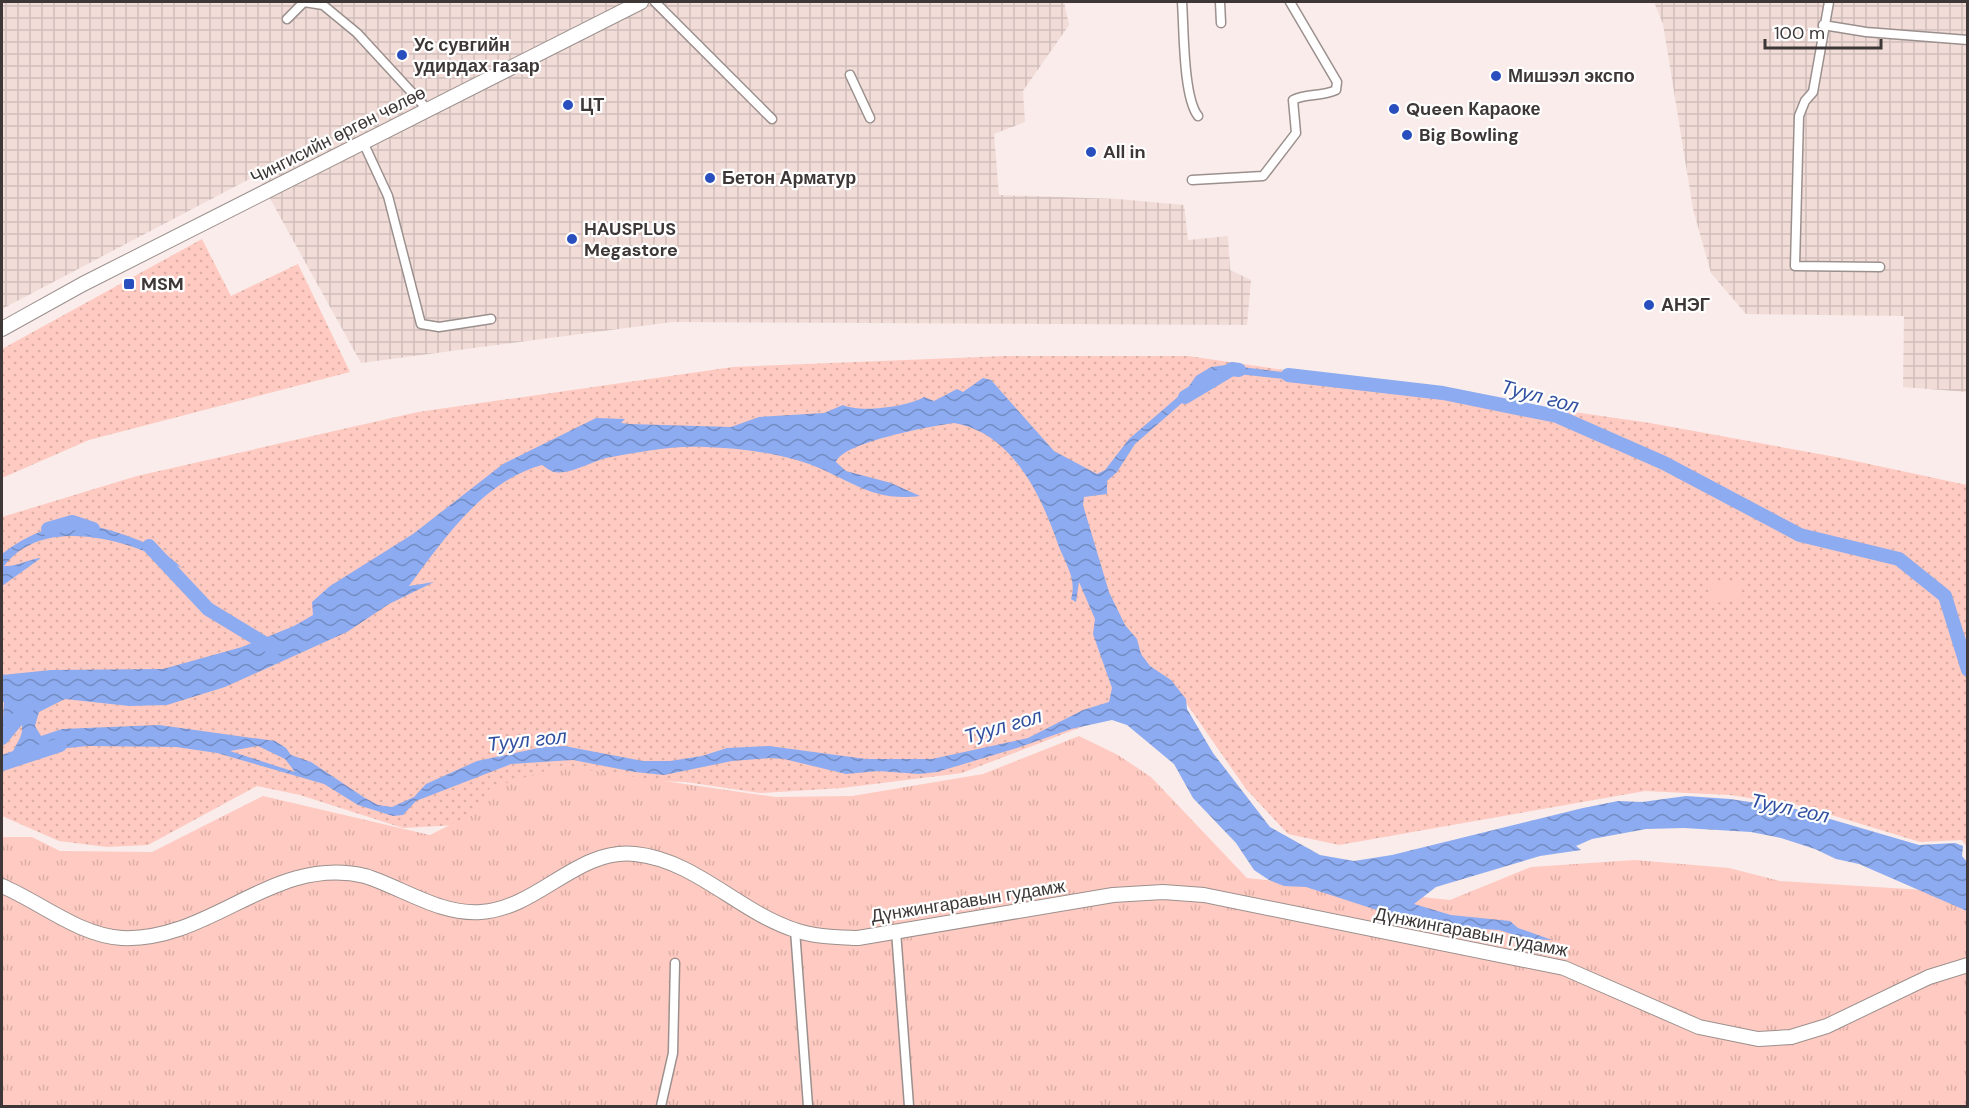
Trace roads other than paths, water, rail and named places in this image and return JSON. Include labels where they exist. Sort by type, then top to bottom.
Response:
[{"type":"main road","points":[[610,17],[620,2]]},
{"type":"main road","name":"Чингисийн өргөн чөлөө","points":[[2,320],[83,284],[641,2]]},
{"type":"main road","name":"Чингисийн өргөн чөлөө","points":[[2,331],[83,284]]},
{"type":"main road","name":"Дүнжингаравын гудамж","points":[[2,886],[84,927],[121,938],[174,930],[210,917],[268,886],[313,873],[350,873],[365,876],[450,909],[480,912],[498,910],[525,900],[590,860],[627,853],[678,867],[795,930],[819,936],[858,938],[1113,895],[1163,892],[1204,895],[1564,968],[1699,1027],[1758,1039],[1791,1037],[1819,1029],[1929,977],[1968,964]]},
{"type":"street","points":[[287,19],[304,2],[323,4],[357,33],[428,110]]},
{"type":"street","points":[[655,2],[772,119]]},
{"type":"street","points":[[1182,2],[1187,84],[1193,110],[1198,116]]},
{"type":"street","points":[[1220,2],[1221,23]]},
{"type":"street","points":[[1192,180],[1263,176],[1296,133],[1293,100],[1300,96],[1325,95],[1336,90],[1337,82],[1290,2]]},
{"type":"street","points":[[1829,2],[1813,92],[1804,101],[1799,116],[1795,266],[1880,267]]},
{"type":"street","points":[[1824,25],[1866,32],[1968,40]]},
{"type":"street","points":[[850,75],[870,118]]},
{"type":"street","points":[[363,142],[388,196],[421,324],[439,327],[491,319]]},
{"type":"street","points":[[795,930],[808,1107]]},
{"type":"street","points":[[896,931],[909,1107]]},
{"type":"street","points":[[661,1107],[673,1053],[675,963]]},
{"type":"water","points":[[1226,365],[1306,375],[1303,381],[1238,374],[1214,375],[1135,444],[1117,472],[1107,481],[1107,494],[1084,497],[1083,505],[1109,592],[1125,625],[1137,639],[1141,654],[1150,666],[1171,680],[1186,699],[1187,709],[1213,753],[1270,827],[1320,855],[1354,861],[1392,855],[1618,801],[1642,802],[1686,796],[1730,799],[1796,809],[1919,845],[1955,843],[1963,846],[1962,856],[1967,862],[1967,911],[1859,864],[1836,859],[1815,849],[1781,838],[1751,832],[1684,828],[1646,829],[1592,839],[1576,846],[1581,850],[1540,856],[1436,887],[1414,904],[1451,915],[1510,921],[1518,928],[1552,940],[1528,939],[1499,930],[1446,927],[1418,917],[1383,912],[1306,887],[1284,886],[1269,880],[1254,870],[1236,843],[1193,798],[1174,764],[1127,725],[1112,720],[1071,729],[937,772],[919,774],[878,771],[846,774],[784,759],[770,758],[732,761],[664,775],[573,760],[511,764],[416,801],[403,815],[393,816],[358,805],[324,784],[217,753],[176,747],[87,746],[30,752],[2,769],[2,755],[13,751],[20,737],[22,725],[16,716],[9,720],[2,731],[4,702],[2,702],[2,675],[51,670],[163,669],[242,647],[294,626],[313,615],[312,602],[330,586],[413,534],[503,464],[596,418],[625,419],[621,423],[630,424],[731,427],[759,417],[824,413],[843,405],[872,409],[907,404],[924,397],[934,401],[957,389],[963,392],[983,378],[991,380],[1054,451],[1097,474],[1105,470],[1129,439],[1187,389],[1196,376],[1211,367]],"holes":[[[954,423],[975,429],[993,440],[1009,453],[1034,488],[1070,572],[1073,585],[1071,599],[1076,602],[1079,582],[1095,619],[1093,634],[1112,688],[1109,702],[1083,710],[1028,738],[932,759],[866,759],[769,746],[727,748],[702,756],[670,761],[643,761],[564,746],[543,747],[477,761],[426,784],[414,797],[392,807],[378,805],[365,798],[311,762],[291,755],[286,748],[275,741],[159,725],[62,729],[41,736],[35,726],[39,712],[65,699],[129,706],[167,705],[225,687],[347,632],[389,604],[434,582],[409,586],[451,531],[483,498],[501,484],[542,465],[552,471],[560,472],[573,470],[606,458],[656,449],[681,447],[732,449],[797,460],[875,493],[888,496],[920,496],[891,483],[846,471],[836,462],[842,455],[854,448],[889,436]],[[258,746],[285,759],[295,772],[230,751]]]},
{"type":"water","points":[[80,523],[134,538],[160,551],[182,568],[140,549],[115,542],[90,537],[66,536],[42,540],[21,550],[4,566],[41,558],[2,586],[2,554],[38,532]]},
{"type":"waterway","name":"Туул гол","points":[[1185,397],[1232,369],[1239,370]]},
{"type":"waterway","name":"Туул гол","points":[[1288,375],[1443,393],[1557,416],[1664,463],[1800,535],[1899,559],[1945,596],[1968,670]]},
{"type":"waterway","name":"Туул гол","points":[[48,529],[72,522],[93,529]]},
{"type":"waterway","name":"Туул гол","points":[[149,546],[208,609],[274,649]]},
{"type":"waterway","name":"Туул гол","points":[[2,738],[29,705]]},
{"type":"waterway","name":"Туул гол","points":[[2,764],[60,745]]},
{"type":"place","name":"Ус сувгийн удирдах газар","points":[[402,55]]},
{"type":"place","name":"Мишээл экспо","points":[[1496,76]]},
{"type":"place","name":"ЦТ","points":[[568,105]]},
{"type":"place","name":"Queen Караоке","points":[[1394,109]]},
{"type":"place","name":"Big Bowling","points":[[1407,135]]},
{"type":"place","name":"All in","points":[[1091,152]]},
{"type":"place","name":"Бетон Арматур","points":[[710,178]]},
{"type":"place","name":"HAUSPLUS Megastore","points":[[572,239]]},
{"type":"place","name":"MSM","points":[[129,284]]},
{"type":"place","name":"АНЭГ","points":[[1649,305]]}]
